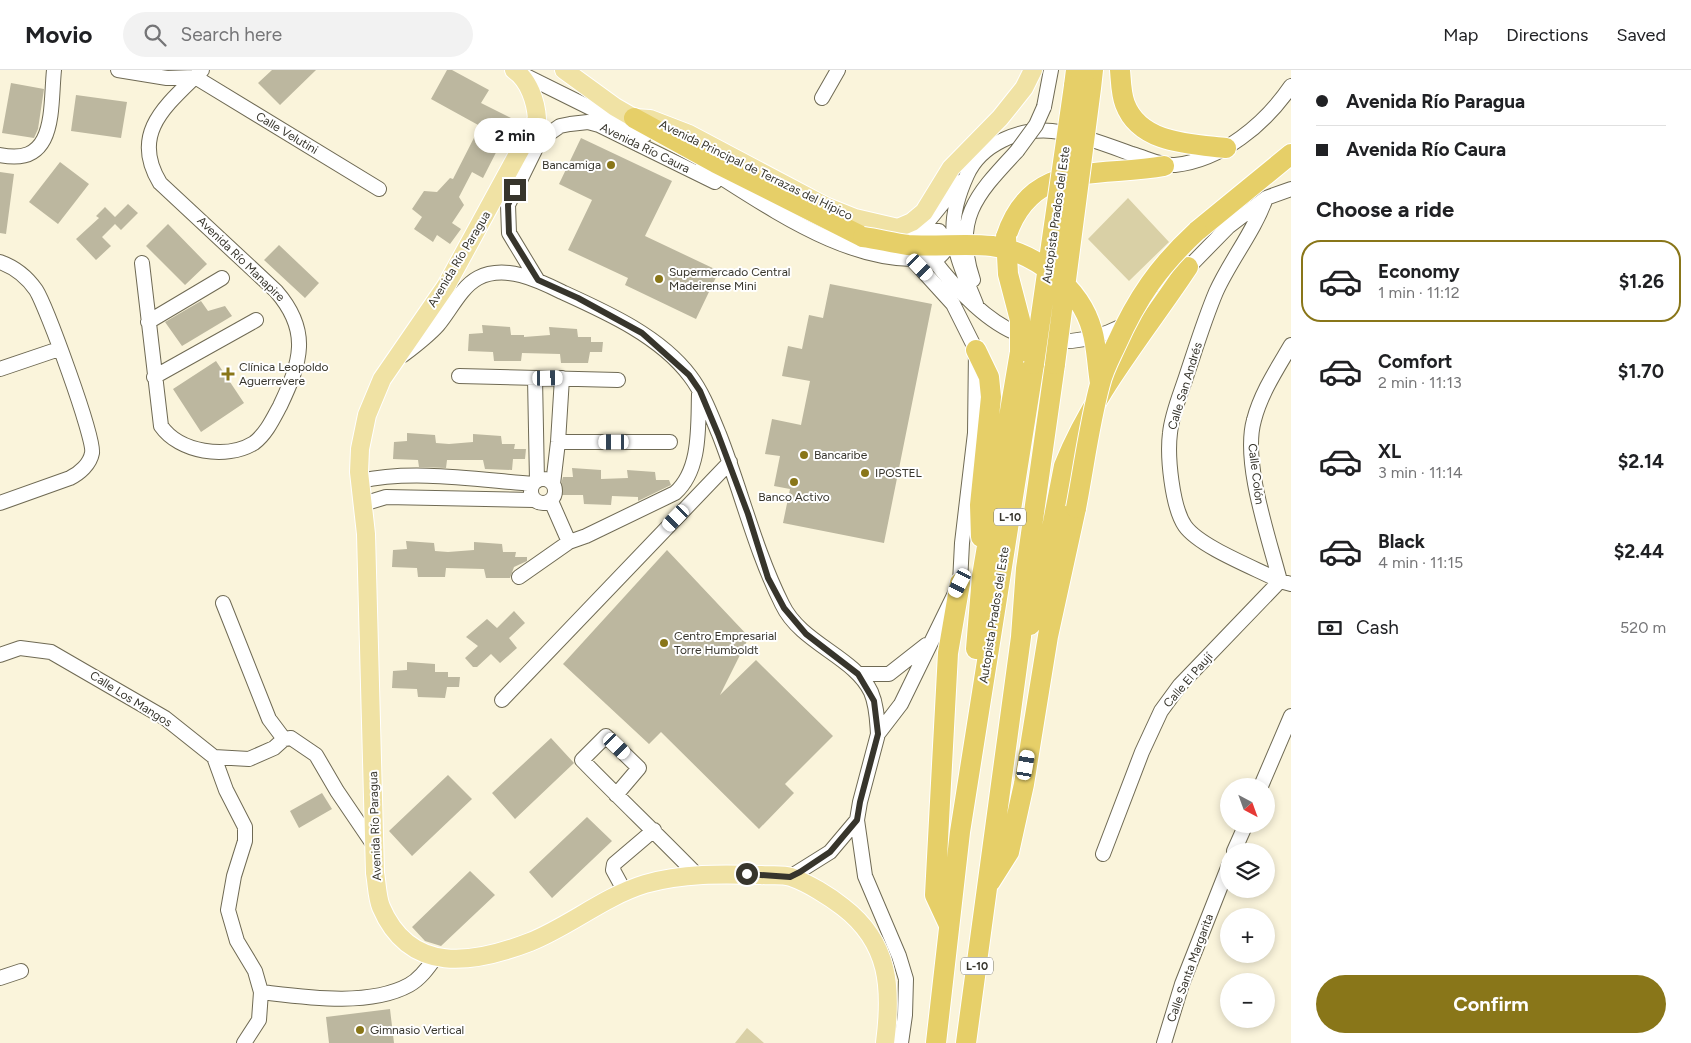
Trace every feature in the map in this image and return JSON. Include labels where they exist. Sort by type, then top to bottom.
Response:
[{"type":"highway","name":"Autopista Prados del Este","points":[[936,1043],[960,832],[985,670],[1027,358],[1076,70]]},
{"type":"highway","points":[[1120,70],[1124,103],[1136,122],[1157,137],[1169,141],[1226,148]]},
{"type":"highway","name":"Autopista Prados del Este","points":[[966,1043],[1022,637],[1026,568],[1056,364],[1092,79]]},
{"type":"highway","points":[[634,118],[716,163],[868,230],[907,245],[992,246],[1018,253],[1043,266],[1071,291],[1086,315],[1092,329],[1100,383]]},
{"type":"highway","points":[[986,888],[1009,852],[1024,784],[1048,636],[1076,508],[1100,383],[1131,312],[1162,264],[1197,231],[1291,154]]},
{"type":"highway","points":[[982,576],[1027,358],[1017,303],[1008,274],[1006,237],[1017,210],[1045,184],[1074,176],[1164,166]]},
{"type":"highway","points":[[1022,637],[1034,620],[1064,466],[1073,442],[1086,416],[1188,267]]},
{"type":"highway","points":[[976,350],[989,377],[991,398],[980,505],[982,576],[976,652],[985,670]]},
{"type":"highway","points":[[949,925],[936,896],[948,653],[960,580]]},
{"type":"main road","points":[[868,230],[898,228],[912,222],[924,212],[951,168],[1000,118],[1024,88],[1033,70]]},
{"type":"main road","name":"Avenida Río Paragua","points":[[516,71],[536,105],[537,119],[446,286],[392,364],[376,391],[367,415],[360,449],[360,482],[366,534],[375,874],[381,905],[393,928],[413,947],[435,958],[461,960],[530,942],[603,902],[644,884],[697,875],[736,873],[790,877]]},
{"type":"main road","points":[[574,73],[615,107],[634,118]]},
{"type":"main road","points":[[790,877],[834,899],[859,920],[878,949],[887,974],[889,989],[885,1043]]},
{"type":"street","points":[[0,155],[13,158],[30,154],[47,137],[54,70]]},
{"type":"street","points":[[118,70],[167,78],[198,74]]},
{"type":"street","points":[[822,98],[838,70]]},
{"type":"street","points":[[1002,327],[980,298],[970,269],[966,236],[970,212],[977,197],[1017,151],[1036,125],[1044,107],[1051,70]]},
{"type":"street","name":"Avenida Principal de Terrazas del Hípico","points":[[516,71],[695,160],[752,197],[802,225],[859,251],[912,259],[932,258]]},
{"type":"street","name":"Calle Velutini","points":[[198,74],[379,189]]},
{"type":"street","name":"Avenida Río Manapire","points":[[142,263],[158,414],[161,426],[167,435],[188,448],[212,451],[241,449],[255,442],[272,421],[300,358],[300,336],[296,320],[287,304],[160,183],[153,172],[148,146],[150,131],[164,108],[198,74]]},
{"type":"street","points":[[976,304],[957,260],[953,238],[958,198],[972,164],[986,149],[1001,140],[1040,131],[1053,131],[1102,144],[1164,166],[1190,162],[1226,148],[1251,129],[1277,105],[1290,86]]},
{"type":"street","name":"Avenida Río Caura","points":[[538,280],[509,233],[508,205],[537,146],[560,126],[588,122],[598,125],[740,194],[752,197]]},
{"type":"street","points":[[921,230],[935,215],[954,187],[966,177]]},
{"type":"street","points":[[868,230],[896,232],[939,231],[946,241],[943,253],[932,258],[953,283],[1002,327],[1026,337],[1051,341],[1089,340],[1115,329],[1144,312],[1219,234],[1266,198],[1291,189]]},
{"type":"street","name":"Calle San Andrés","points":[[1266,198],[1248,237],[1217,291],[1179,398],[1170,434],[1174,497],[1185,526],[1198,539],[1285,582]]},
{"type":"street","points":[[878,734],[901,704],[960,580],[962,543],[975,433],[976,350],[953,304],[912,259]]},
{"type":"street","points":[[0,262],[16,270],[36,290],[75,389],[92,441],[92,453],[80,472],[70,478],[0,503]]},
{"type":"street","name":"Avenida Río Paragua","points":[[392,364],[436,326],[462,293],[478,278],[513,273],[538,280]]},
{"type":"street","points":[[148,322],[222,278]]},
{"type":"street","points":[[538,280],[578,298],[642,333],[689,375],[700,391],[730,462],[768,578],[784,608],[806,634],[858,674],[874,701],[878,734],[857,820],[865,876],[899,956],[906,980],[905,1015],[900,1043]]},
{"type":"street","points":[[154,377],[256,320]]},
{"type":"street","name":"Calle Colón","points":[[1285,582],[1261,515],[1251,447],[1251,434],[1260,401],[1291,345]]},
{"type":"street","points":[[0,369],[59,349]]},
{"type":"street","points":[[459,376],[618,380]]},
{"type":"street","points":[[534,500],[531,495],[535,483],[535,378]]},
{"type":"street","points":[[551,501],[554,496],[552,484],[558,442],[562,378]]},
{"type":"street","points":[[519,577],[569,542],[586,536],[675,493],[683,486],[689,477],[698,440],[700,391]]},
{"type":"street","points":[[536,419],[559,421]]},
{"type":"street","points":[[558,442],[670,442]]},
{"type":"street","points":[[502,700],[730,462]]},
{"type":"street","points":[[360,482],[379,477],[435,477],[535,483],[548,480],[552,484]]},
{"type":"street","points":[[435,477],[437,498]]},
{"type":"street","points":[[362,504],[386,497],[534,500],[539,503],[551,501]]},
{"type":"street","points":[[551,501],[569,542]]},
{"type":"street","name":"Calle El Paují","points":[[1104,854],[1142,752],[1161,711],[1180,685],[1285,582]]},
{"type":"street","points":[[223,603],[269,719],[284,739]]},
{"type":"street","points":[[858,674],[889,674],[898,669],[932,640]]},
{"type":"street","name":"Calle Los Mangos","points":[[0,655],[20,648],[51,652],[165,718],[214,757]]},
{"type":"street","points":[[1264,778],[1291,716]]},
{"type":"street","points":[[244,1043],[259,1020],[261,992],[255,971],[237,941],[228,910],[234,876],[245,841],[244,827],[226,790],[214,757],[248,759],[274,748],[284,739],[291,738],[316,756],[375,847]]},
{"type":"street","points":[[616,795],[654,830],[697,875]]},
{"type":"street","points":[[790,877],[830,852],[857,820]]},
{"type":"street","points":[[625,892],[613,870],[614,864],[654,830]]},
{"type":"street","name":"Calle Santa Margarita","points":[[1164,1043],[1182,984],[1220,889]]},
{"type":"street","points":[[261,992],[329,1000],[387,992],[409,985],[426,970],[435,958]]},
{"type":"street","points":[[0,978],[22,970]]},
{"type":"shaded area","points":[[1128,198],[1169,242],[1129,281],[1088,239]]},
{"type":"shaded area","points":[[747,1028],[764,1043],[735,1043]]},
{"type":"building","points":[[272,70],[316,70],[280,105],[258,83]]},
{"type":"building","points":[[447,70],[452,70],[489,90],[481,103],[513,119],[483,178],[472,172],[459,197],[464,205],[452,223],[461,229],[450,244],[437,235],[433,242],[414,229],[422,217],[412,209],[424,191],[437,192],[450,178],[453,179],[480,126],[431,99]]},
{"type":"building","points":[[11,83],[44,89],[38,129],[34,138],[2,133]]},
{"type":"building","points":[[76,95],[127,102],[121,138],[71,131]]},
{"type":"building","points":[[581,138],[672,181],[645,236],[719,271],[696,319],[625,285],[628,278],[568,250],[592,200],[559,184]]},
{"type":"building","points":[[60,162],[89,184],[58,224],[29,202]]},
{"type":"building","points":[[0,172],[14,174],[6,234],[0,233]]},
{"type":"building","points":[[128,204],[138,213],[121,230],[115,224],[102,237],[111,246],[96,260],[76,239],[99,218],[96,216],[105,207],[115,217]]},
{"type":"building","points":[[168,224],[207,264],[185,285],[146,246]]},
{"type":"building","points":[[279,245],[319,283],[305,298],[264,260]]},
{"type":"building","points":[[830,284],[932,304],[884,543],[783,523],[790,489],[774,486],[780,456],[765,454],[772,419],[801,425],[810,381],[782,376],[788,346],[802,349],[809,315],[823,318]]},
{"type":"building","points":[[201,301],[208,311],[225,306],[232,316],[182,346],[165,322]]},
{"type":"building","points":[[482,325],[510,327],[511,335],[524,335],[524,337],[550,335],[549,327],[577,329],[578,337],[591,337],[591,342],[603,342],[602,352],[590,352],[588,363],[561,363],[560,354],[522,353],[521,361],[494,361],[493,352],[468,351],[469,334],[483,333]]},
{"type":"building","points":[[216,361],[244,403],[201,432],[173,389]]},
{"type":"building","points":[[407,433],[435,435],[436,443],[449,444],[473,442],[473,434],[501,436],[502,444],[515,444],[514,449],[526,449],[525,459],[513,459],[512,470],[485,469],[483,460],[447,460],[446,468],[419,467],[418,460],[393,459],[394,442],[407,441]]},
{"type":"building","points":[[572,468],[601,470],[601,479],[628,478],[627,470],[655,472],[656,480],[669,480],[671,485],[638,501],[638,497],[612,496],[611,505],[584,504],[583,495],[558,495],[563,477],[573,477]]},
{"type":"building","points":[[406,541],[434,543],[435,551],[448,552],[474,550],[474,542],[502,544],[503,552],[516,552],[515,557],[527,557],[527,561],[514,567],[510,578],[486,578],[484,569],[446,568],[445,577],[418,577],[417,568],[392,567],[393,550],[407,549]]},
{"type":"building","points":[[667,550],[749,637],[720,695],[756,660],[833,736],[785,784],[794,793],[759,829],[661,732],[649,744],[563,664]]},
{"type":"building","points":[[514,611],[525,623],[509,638],[517,648],[500,663],[491,654],[477,667],[473,667],[465,658],[478,646],[466,637],[487,619],[497,628]]},
{"type":"building","points":[[407,662],[435,664],[435,672],[448,672],[448,677],[460,677],[459,687],[447,687],[445,698],[418,697],[417,689],[392,688],[393,671],[407,670]]},
{"type":"building","points":[[551,738],[574,763],[515,819],[492,793]]},
{"type":"building","points":[[448,775],[472,799],[412,856],[389,831]]},
{"type":"building","points":[[322,793],[332,809],[299,828],[290,811]]},
{"type":"building","points":[[587,817],[612,841],[552,898],[529,872]]},
{"type":"building","points":[[470,871],[495,895],[441,946],[425,941],[412,927]]},
{"type":"building","name":"Gimnasio Vertical","points":[[390,1009],[394,1043],[329,1043],[326,1017]]},
{"type":"place","name":"Bancamiga","points":[[611,165]]},
{"type":"place","name":"Supermercado Central Madeirense Mini","points":[[659,279]]},
{"type":"place","name":"Clínica Leopoldo Aguerrevere","points":[[228,374]]},
{"type":"place","name":"Bancaribe","points":[[804,455]]},
{"type":"place","name":"IPOSTEL","points":[[865,473]]},
{"type":"place","name":"Banco Activo","points":[[794,482]]},
{"type":"place","name":"Centro Empresarial Torre Humboldt","points":[[664,643]]},
{"type":"place","name":"Gimnasio Vertical","points":[[360,1030]]},
{"type":"route","points":[[515,190],[508,205],[509,233],[538,280],[578,298],[642,333],[689,375],[700,391],[713,420],[730,462],[768,578],[784,608],[806,634],[858,674],[870,691],[874,701],[877,712],[878,734],[857,820],[846,835],[830,852],[790,877],[747,874]]}]
